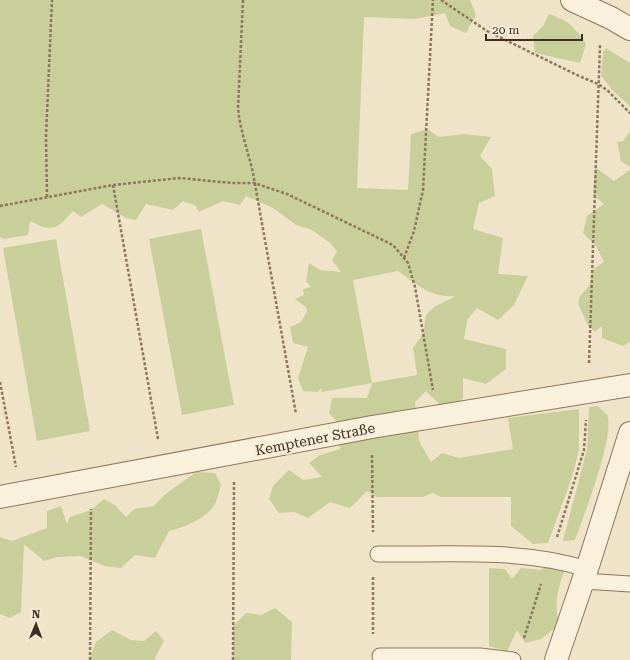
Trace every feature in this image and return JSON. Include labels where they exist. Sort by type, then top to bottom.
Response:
[{"type":"street","points":[[572,0],[612,18],[630,29]]},
{"type":"street","name":"Kemptener Straße","points":[[0,497],[301,441],[588,390],[630,384]]},
{"type":"street","points":[[556,660],[585,575],[630,433]]},
{"type":"lane","points":[[378,554],[540,558],[585,575],[630,584]]},
{"type":"lane","points":[[380,656],[480,656],[513,660]]},
{"type":"path","points":[[47,197],[46,136],[52,0]]},
{"type":"path","points":[[243,0],[238,108],[240,126],[248,152],[301,441]]},
{"type":"path","points":[[404,258],[414,231],[423,190],[433,0]]},
{"type":"path","points":[[441,0],[500,37],[598,84],[607,90],[630,113]]},
{"type":"path","points":[[555,542],[584,450],[588,390],[599,48],[612,18]]},
{"type":"path","points":[[0,206],[113,184],[179,178],[232,183],[254,183],[287,194],[363,230],[393,245],[408,263],[415,287],[437,417]]},
{"type":"path","points":[[113,184],[163,467]]},
{"type":"path","points":[[0,382],[21,493]]},
{"type":"path","points":[[233,660],[234,454]]},
{"type":"path","points":[[90,660],[91,480]]},
{"type":"path","points":[[522,642],[543,578]]},
{"type":"green space","points":[[0,0],[470,0],[476,15],[466,33],[450,26],[445,13],[415,19],[364,17],[357,188],[408,190],[411,134],[427,129],[439,137],[464,134],[491,137],[480,156],[492,169],[495,196],[479,203],[473,229],[503,238],[498,274],[528,276],[514,305],[498,320],[477,308],[467,320],[464,339],[506,349],[506,369],[486,384],[463,378],[463,398],[450,415],[426,391],[415,402],[419,441],[431,462],[442,453],[459,458],[513,449],[508,418],[579,409],[579,450],[572,477],[548,543],[533,544],[511,526],[511,497],[441,497],[433,493],[423,497],[377,497],[367,491],[350,508],[330,502],[308,518],[294,512],[279,513],[269,499],[273,486],[289,470],[303,480],[322,477],[309,463],[320,455],[340,449],[338,423],[329,413],[332,398],[367,398],[372,383],[322,392],[321,388],[318,392],[303,391],[298,378],[308,347],[293,343],[290,327],[301,322],[307,311],[306,307],[295,299],[304,295],[303,289],[311,287],[306,281],[309,263],[320,270],[341,272],[332,260],[337,251],[329,242],[312,230],[296,225],[273,208],[246,196],[240,205],[223,201],[199,212],[196,206],[183,201],[173,210],[146,204],[136,220],[126,218],[102,204],[81,217],[73,211],[63,222],[54,227],[44,227],[30,221],[28,235],[4,239],[0,237]],"holes":[[[398,271],[425,290],[439,295],[456,296],[434,307],[426,315],[423,334],[413,348],[417,375],[372,383],[353,280]]]},
{"type":"green space","points":[[549,14],[562,19],[571,25],[586,44],[580,63],[535,53],[533,36],[543,26]]},
{"type":"green space","points":[[606,48],[630,63],[630,106],[612,90],[601,75],[603,52]]},
{"type":"green space","points":[[630,131],[630,167],[621,161],[617,142],[623,141]]},
{"type":"green space","points":[[595,167],[614,181],[630,170],[630,342],[623,346],[602,338],[602,326],[595,332],[587,324],[578,303],[580,296],[590,285],[592,270],[604,262],[596,246],[583,233],[587,216],[604,204],[593,195]]},
{"type":"green space","points":[[201,229],[234,405],[182,415],[149,239]]},
{"type":"green space","points":[[56,239],[90,431],[37,441],[3,248]]},
{"type":"green space","points":[[598,406],[607,415],[609,425],[603,457],[575,540],[563,541],[587,449],[589,407]]},
{"type":"green space","points":[[196,472],[215,473],[221,485],[215,504],[206,514],[195,522],[169,531],[155,558],[135,555],[121,568],[104,566],[81,556],[58,557],[44,561],[24,544],[21,612],[10,618],[0,614],[0,537],[12,541],[47,528],[47,511],[61,506],[67,524],[70,517],[91,510],[104,499],[115,505],[126,517],[134,509],[154,506],[169,492]]},
{"type":"green space","points":[[549,562],[567,564],[557,601],[557,617],[559,625],[541,639],[525,643],[517,630],[507,651],[489,646],[489,568],[505,569],[512,579],[521,568],[541,570]]},
{"type":"green space","points":[[275,608],[292,622],[291,660],[233,660],[233,626],[246,613],[261,615]]},
{"type":"green space","points":[[112,630],[131,640],[144,641],[156,631],[164,641],[154,660],[91,660],[90,658],[96,642]]}]
